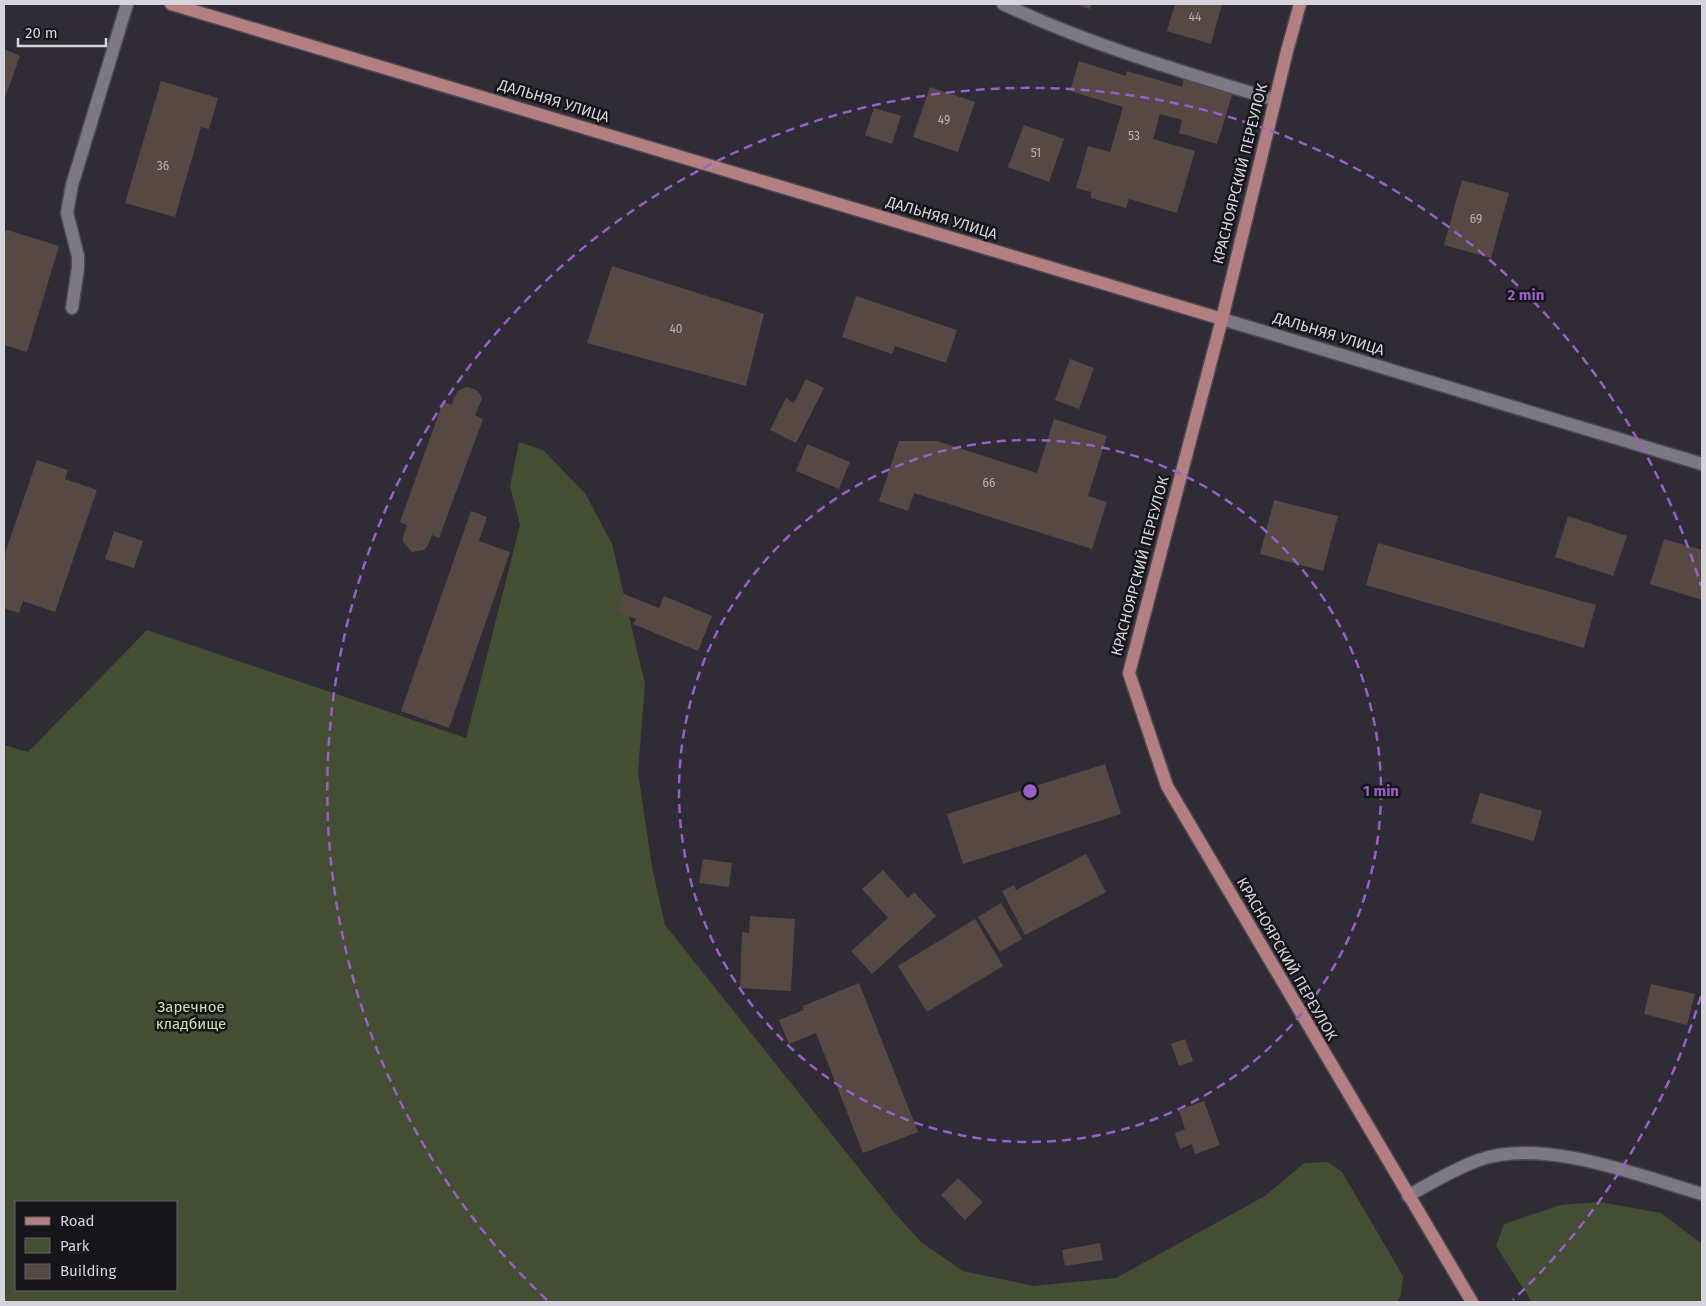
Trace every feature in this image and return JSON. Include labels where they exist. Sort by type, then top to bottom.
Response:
[{"type":"main road","name":"ДАЛЬНЯЯ УЛИЦА","points":[[171,4],[1222,319]]},
{"type":"main road","name":"КРАСНОЯРСКИЙ ПЕРЕУЛОК","points":[[1300,4],[1222,319],[1129,673],[1167,786],[1472,1302]]},
{"type":"street","points":[[72,308],[78,256],[68,213],[72,185],[127,4]]},
{"type":"street","points":[[1003,4],[1029,16],[1160,65],[1275,100]]},
{"type":"street","name":"ДАЛЬНЯЯ УЛИЦА","points":[[1222,319],[1702,464]]},
{"type":"street","points":[[1408,1196],[1480,1159],[1526,1153],[1555,1155],[1591,1161],[1702,1194]]},
{"type":"green space","name":"Заречное кладбище","points":[[519,442],[543,450],[585,493],[612,544],[645,684],[638,772],[652,867],[665,925],[893,1211],[921,1242],[963,1271],[1033,1286],[1116,1278],[1265,1196],[1304,1163],[1328,1162],[1342,1172],[1403,1276],[1401,1295],[1397,1302],[4,1302],[4,745],[28,752],[147,630],[466,738],[520,525],[510,486]]},
{"type":"green space","points":[[1600,1202],[1661,1213],[1702,1244],[1702,1302],[1532,1302],[1496,1246],[1504,1224],[1561,1205]]},
{"type":"building","points":[[1076,4],[1092,4],[1090,9]]},
{"type":"building","points":[[1175,4],[1222,4],[1211,44],[1167,31]]},
{"type":"building","points":[[4,49],[20,56],[4,100]]},
{"type":"building","points":[[1079,61],[1126,76],[1127,71],[1182,87],[1184,77],[1233,92],[1217,144],[1179,133],[1182,120],[1160,114],[1153,139],[1195,151],[1177,213],[1129,199],[1126,208],[1091,198],[1091,192],[1076,188],[1088,146],[1110,152],[1123,107],[1070,91]]},
{"type":"building","points":[[161,81],[218,98],[209,129],[201,127],[175,217],[125,203]]},
{"type":"building","points":[[930,87],[975,102],[958,152],[913,137]]},
{"type":"building","points":[[874,108],[901,116],[892,144],[865,135]]},
{"type":"building","points":[[1024,125],[1064,139],[1049,182],[1008,167]]},
{"type":"building","points":[[1462,180],[1509,193],[1491,258],[1444,245]]},
{"type":"building","points":[[4,229],[59,246],[27,352],[4,345]]},
{"type":"building","points":[[612,266],[764,314],[746,386],[587,343]]},
{"type":"building","points":[[856,296],[957,330],[946,363],[895,346],[892,354],[842,337]]},
{"type":"building","points":[[1070,359],[1094,368],[1079,409],[1055,400]]},
{"type":"building","points":[[806,379],[824,388],[796,443],[770,430],[786,398],[794,403]]},
{"type":"building","points":[[466,387],[475,389],[480,394],[482,399],[475,415],[483,419],[439,538],[432,535],[427,547],[423,550],[412,552],[403,542],[407,525],[400,522],[443,402],[452,405],[458,391]]},
{"type":"building","points":[[1054,419],[1107,436],[1088,496],[1107,502],[1092,549],[914,493],[908,511],[879,501],[899,441],[937,441],[1037,473]]},
{"type":"building","points":[[807,444],[850,462],[839,489],[796,471]]},
{"type":"building","points":[[37,460],[68,470],[65,479],[97,490],[55,612],[23,601],[19,613],[4,608],[4,556]]},
{"type":"building","points":[[1274,500],[1338,516],[1323,571],[1260,554]]},
{"type":"building","points":[[471,511],[487,517],[479,541],[510,552],[449,728],[401,711]]},
{"type":"building","points":[[1568,516],[1627,536],[1613,576],[1555,557]]},
{"type":"building","points":[[114,531],[143,541],[134,568],[105,559]]},
{"type":"building","points":[[1664,539],[1702,550],[1702,600],[1650,584]]},
{"type":"building","points":[[1378,543],[1596,605],[1584,648],[1366,585]]},
{"type":"building","points":[[624,594],[659,608],[664,596],[712,616],[698,651],[633,624],[636,619],[617,611]]},
{"type":"building","points":[[1105,764],[1121,814],[963,864],[947,814]]},
{"type":"building","points":[[1480,793],[1542,811],[1534,841],[1471,823]]},
{"type":"building","points":[[1086,854],[1106,892],[1025,935],[1002,891],[1014,885],[1016,890]]},
{"type":"building","points":[[703,859],[732,863],[729,887],[699,883]]},
{"type":"building","points":[[883,870],[908,898],[914,892],[936,916],[872,974],[851,951],[888,918],[862,889]]},
{"type":"building","points":[[1001,903],[1022,939],[1000,952],[978,917]]},
{"type":"building","points":[[750,916],[795,919],[791,991],[740,988],[742,932],[749,933]]},
{"type":"building","points":[[975,919],[1003,966],[927,1012],[898,966]]},
{"type":"building","points":[[859,983],[918,1132],[863,1153],[816,1033],[789,1044],[779,1020],[804,1010],[803,1006]]},
{"type":"building","points":[[1651,984],[1695,994],[1687,1025],[1644,1014]]},
{"type":"building","points":[[1185,1039],[1193,1061],[1179,1066],[1171,1044]]},
{"type":"building","points":[[1204,1101],[1220,1145],[1195,1154],[1192,1144],[1180,1149],[1175,1133],[1185,1129],[1179,1110]]},
{"type":"building","points":[[958,1178],[983,1202],[965,1220],[941,1195]]},
{"type":"building","points":[[1100,1243],[1103,1260],[1065,1266],[1062,1250]]}]
